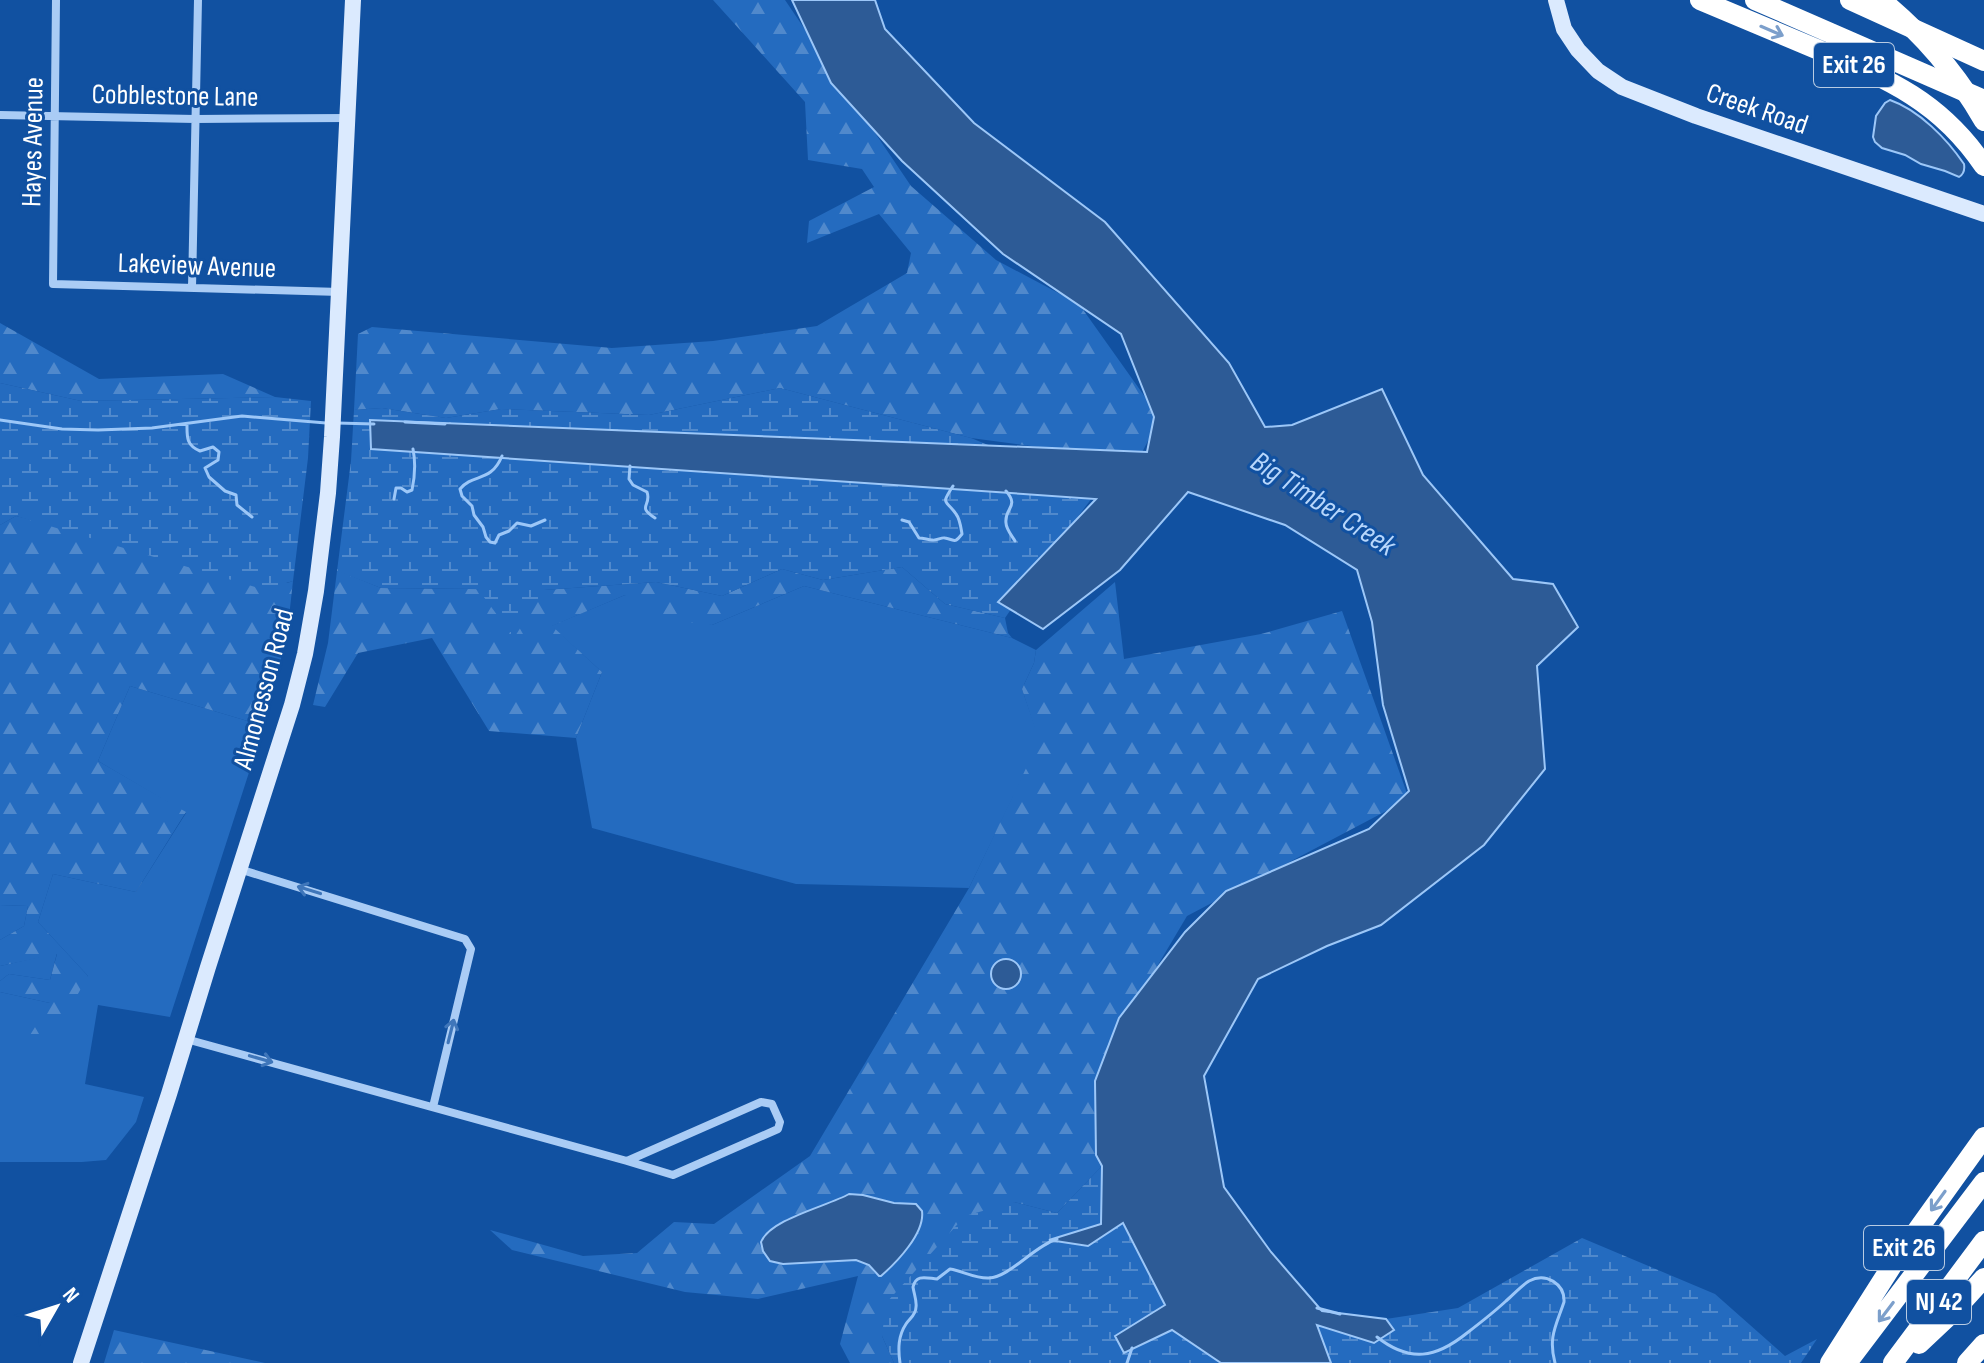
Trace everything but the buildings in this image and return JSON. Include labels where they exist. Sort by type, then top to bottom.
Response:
[{"type":"highway","name":"Exit 26","points":[[1700,0],[1872,72],[1905,90],[1947,121],[1984,166]]},
{"type":"highway","points":[[1755,0],[1984,100]]},
{"type":"highway","points":[[1850,0],[1984,61]]},
{"type":"highway","points":[[1881,0],[1940,57],[1984,121]]},
{"type":"highway","name":"Exit 26","points":[[1830,1363],[1893,1264],[1984,1137]]},
{"type":"highway","name":"NJ 42","points":[[1847,1363],[1984,1182]]},
{"type":"highway","name":"NJ 42","points":[[1896,1363],[1984,1241]]},
{"type":"highway","points":[[1896,1363],[1953,1312],[1984,1278]]},
{"type":"highway","points":[[1967,1363],[1984,1344]]},
{"type":"main road","name":"Almonesson Road","points":[[83,1357],[292,705],[305,654],[320,562],[334,413],[353,0]]},
{"type":"main road","name":"Creek Road","points":[[1556,0],[1564,29],[1578,50],[1598,71],[1622,87],[1696,116],[1984,214]]},
{"type":"street","name":"Hayes Avenue","points":[[53,284],[56,0]]},
{"type":"street","points":[[192,288],[198,0]]},
{"type":"street","name":"Cobblestone Lane","points":[[0,115],[349,118]]},
{"type":"street","name":"Lakeview Avenue","points":[[53,284],[341,292]]},
{"type":"street","points":[[239,869],[465,939],[471,949],[433,1107]]},
{"type":"street","points":[[186,1039],[673,1175],[778,1129],[780,1122],[772,1104],[761,1102],[627,1161]]},
{"type":"green space","points":[[713,0],[785,0],[911,186],[996,260],[1079,304],[1160,418],[1138,460],[971,438],[780,388],[649,415],[501,409],[446,418],[382,408],[354,410],[358,334],[372,327],[612,348],[713,341],[817,326],[907,273],[911,253],[879,214],[807,243],[809,221],[874,187],[862,169],[808,160],[805,102]]},
{"type":"green space","points":[[0,323],[99,379],[223,374],[275,397],[81,401],[0,383]]},
{"type":"green space","points":[[0,383],[81,401],[275,397],[311,401],[308,458],[293,581],[272,592],[16,516],[0,525]]},
{"type":"green space","points":[[780,388],[971,438],[1098,490],[1005,618],[945,604],[902,567],[823,580],[782,569],[722,596],[656,582],[544,590],[514,638],[478,589],[381,588],[337,571],[354,410],[382,408],[446,418],[501,409],[649,415]]},
{"type":"green space","points":[[16,516],[287,583],[293,581],[287,635],[264,726],[130,686],[98,761],[186,812],[136,892],[53,874],[38,922],[88,976],[47,1049],[27,1040],[50,1003],[0,992],[0,981],[9,974],[50,980],[57,954],[0,966],[0,940],[24,926],[28,906],[0,905],[0,525]]},
{"type":"green space","points":[[902,567],[945,604],[1005,618],[1012,638],[804,586],[712,625],[645,618],[625,595],[552,626],[602,672],[576,738],[489,731],[432,638],[358,653],[325,707],[313,705],[328,643],[337,571],[381,588],[544,590],[656,582],[722,596],[782,569],[823,580]]},
{"type":"green space","points":[[1115,582],[1124,659],[1261,634],[1342,611],[1409,799],[1187,916],[1111,1044],[1102,1166],[1057,1213],[1014,1202],[882,1336],[894,1363],[850,1363],[840,1344],[858,1276],[758,1299],[685,1292],[512,1250],[490,1230],[583,1256],[637,1253],[674,1222],[714,1224],[810,1156],[969,888],[1039,741],[1022,689],[1034,663],[1036,650]]},
{"type":"green space","points":[[804,586],[1012,638],[1036,650],[1034,663],[1022,689],[1040,741],[969,888],[796,884],[592,828],[576,738],[602,672],[551,626],[625,595],[712,625]]},
{"type":"green space","points":[[130,686],[264,726],[170,1017],[98,1005],[85,1084],[144,1097],[136,1122],[106,1160],[0,1162],[0,992],[50,1003],[88,976],[38,922],[53,874],[136,892],[186,813],[98,761]]},
{"type":"green space","points":[[0,905],[28,906],[24,926],[0,940]]},
{"type":"green space","points":[[57,953],[50,980],[9,974],[0,981],[0,966]]},
{"type":"green space","points":[[1102,1166],[1101,1224],[1051,1239],[1122,1223],[1165,1305],[1116,1336],[1123,1352],[1172,1330],[1221,1363],[894,1363],[882,1336],[886,1303],[965,1216],[1014,1202],[1057,1213]]},
{"type":"green space","points":[[1582,1238],[1715,1294],[1785,1356],[1817,1339],[1801,1363],[1331,1363],[1316,1324],[1374,1343],[1393,1330],[1386,1319],[1458,1308]]},
{"type":"green space","points":[[114,1330],[265,1363],[104,1363]]},
{"type":"water","name":"Big Timber Creek","points":[[792,0],[875,0],[885,29],[974,123],[1105,222],[1229,363],[1265,427],[1292,425],[1382,389],[1423,475],[1513,579],[1553,584],[1578,627],[1537,666],[1545,769],[1484,845],[1381,925],[1327,946],[1258,979],[1204,1076],[1224,1187],[1271,1252],[1322,1311],[1386,1319],[1394,1330],[1374,1343],[1317,1325],[1331,1363],[1221,1363],[1172,1330],[1124,1353],[1115,1336],[1165,1305],[1123,1223],[1088,1246],[1049,1240],[1101,1224],[1102,1166],[1096,1155],[1095,1081],[1119,1018],[1185,932],[1226,891],[1369,829],[1409,791],[1383,705],[1372,622],[1357,570],[1285,525],[1188,492],[1120,570],[1043,629],[998,602],[1096,499],[371,449],[370,420],[1147,452],[1154,417],[1121,334],[1003,254],[902,161],[831,83]]},
{"type":"water","points":[[1890,100],[1922,118],[1941,135],[1964,164],[1961,176],[1921,164],[1875,142],[1876,116]]},
{"type":"water","points":[[1006,959],[1017,963],[1021,974],[1017,985],[1006,989],[995,985],[991,974],[995,963]]},
{"type":"water","points":[[849,1194],[916,1204],[922,1211],[915,1238],[881,1276],[869,1265],[856,1260],[783,1264],[770,1261],[761,1242],[776,1226]]},
{"type":"waterway","points":[[0,420],[62,429],[98,430],[152,428],[242,416],[326,423]]},
{"type":"waterway","points":[[405,422],[445,424]]},
{"type":"waterway","points":[[337,423],[374,424]]},
{"type":"waterway","points":[[187,424],[187,437],[192,446],[200,451],[213,447],[219,452],[218,460],[205,468],[209,477],[225,491],[236,495],[237,505],[252,517]]},
{"type":"waterway","points":[[394,499],[396,488],[407,492],[412,490],[415,470],[413,449]]},
{"type":"waterway","points":[[502,456],[493,470],[460,489],[462,496],[472,506],[486,537],[495,543],[499,535],[517,523],[531,526],[545,520]]},
{"type":"waterway","points":[[630,466],[629,479],[633,485],[647,492],[645,508],[655,518]]},
{"type":"waterway","points":[[902,520],[909,522],[919,538],[956,540],[962,534],[960,524],[946,500],[953,486]]},
{"type":"waterway","points":[[1006,491],[1012,501],[1006,525],[1015,541]]},
{"type":"waterway","points":[[900,1363],[901,1333],[916,1310],[913,1287],[916,1280],[937,1279],[950,1269],[979,1277],[997,1276],[1057,1239]]},
{"type":"waterway","points":[[1377,1337],[1412,1354],[1434,1352],[1467,1333],[1526,1283],[1542,1278],[1558,1285],[1564,1302],[1553,1339],[1555,1363]]},
{"type":"waterway","points":[[1317,1308],[1340,1314]]},
{"type":"waterway","points":[[1127,1363],[1132,1348]]}]
